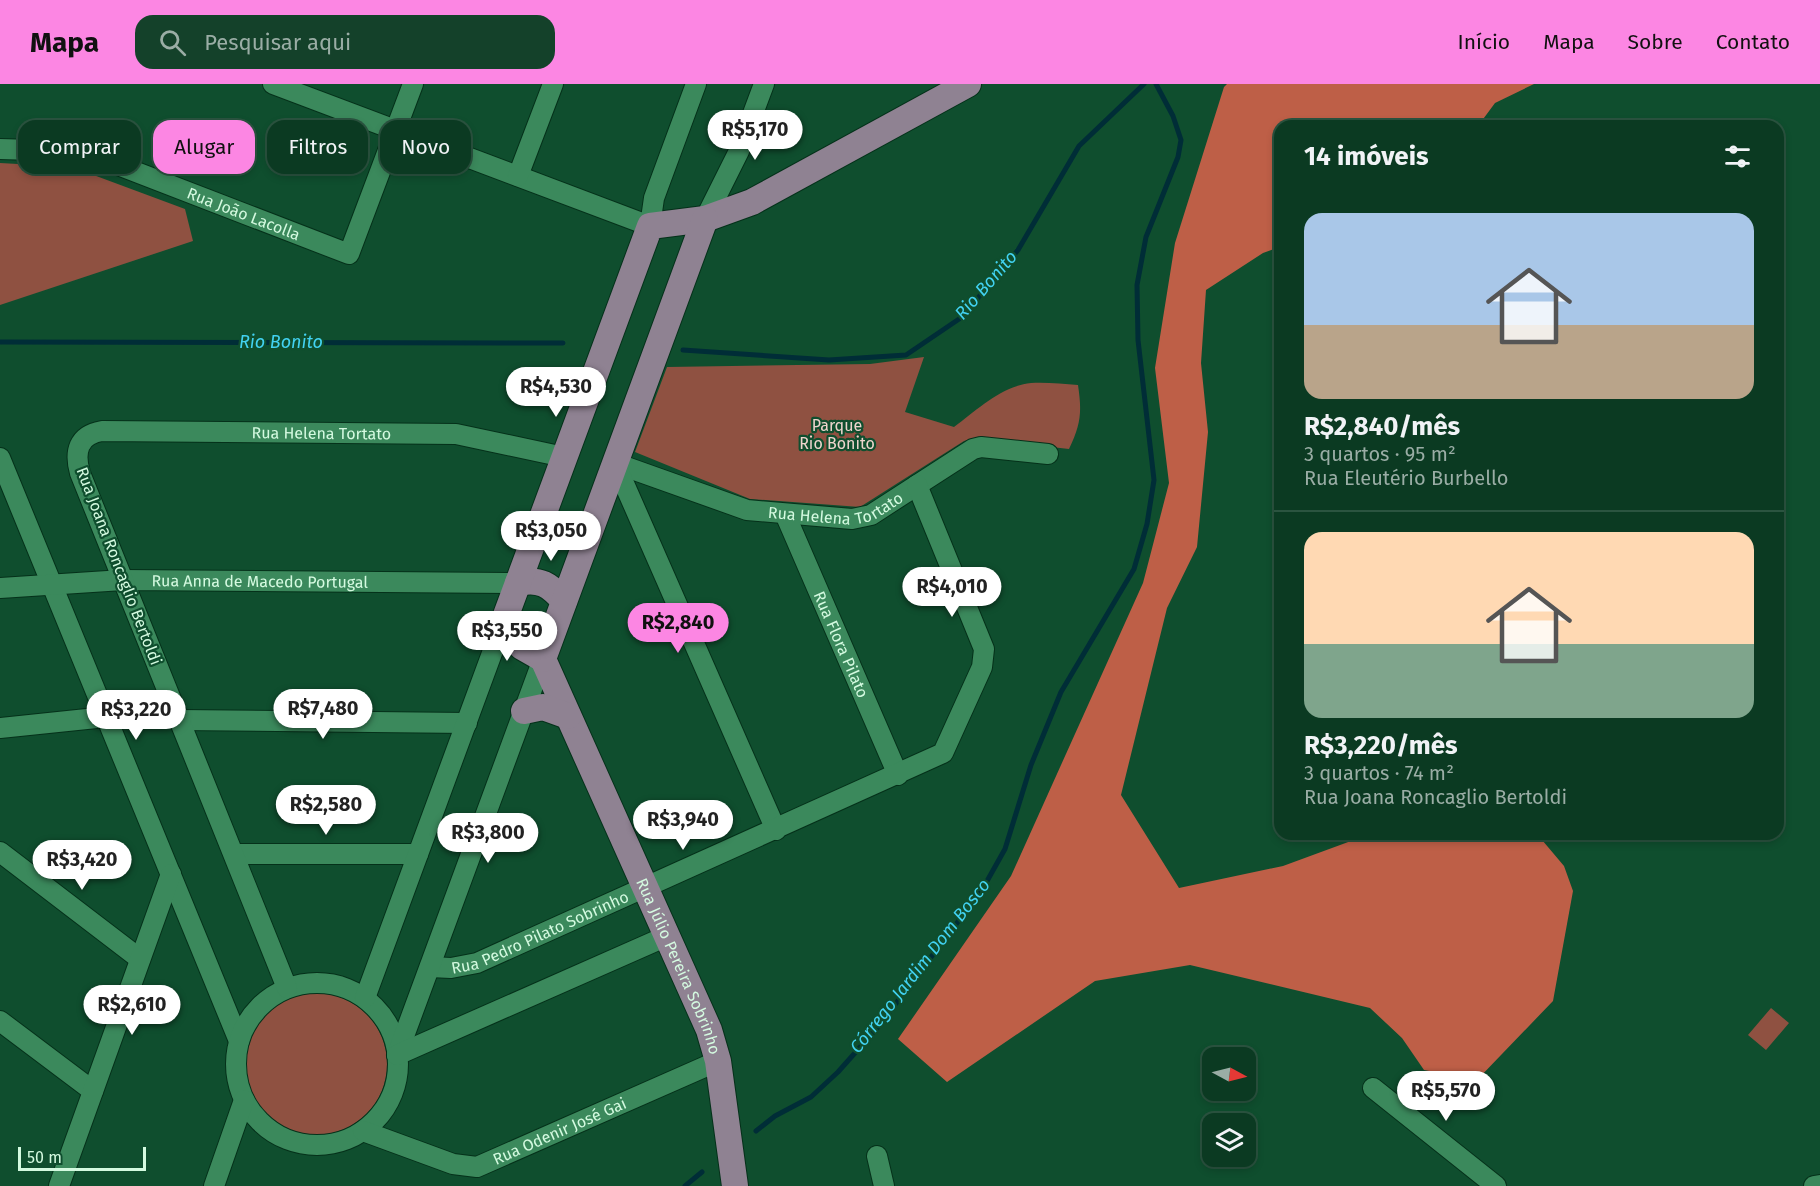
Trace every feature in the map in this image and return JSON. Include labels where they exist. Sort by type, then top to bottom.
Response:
[{"type":"main road","points":[[705,219],[543,659],[522,647],[502,626],[650,226],[705,219],[752,202],[968,84]]},
{"type":"main road","points":[[518,583],[538,581],[548,584],[564,601]]},
{"type":"main road","name":"Rua Júlio Pereira Sobrinho","points":[[543,659],[709,1029],[718,1061],[735,1186]]},
{"type":"main road","points":[[524,711],[543,707],[568,716]]},
{"type":"street","points":[[273,84],[380,124]]},
{"type":"street","points":[[399,120],[413,84]]},
{"type":"street","points":[[518,176],[553,84]]},
{"type":"street","points":[[471,158],[650,226],[654,198],[696,84]]},
{"type":"street","points":[[705,219],[739,151],[764,84]]},
{"type":"street","name":"Rua João Lacolla","points":[[0,149],[67,151],[92,155],[349,254],[380,170]]},
{"type":"street","name":"Rua Helena Tortato","points":[[79,444],[85,436],[102,431],[456,434],[564,457]]},
{"type":"street","name":"Rua Joana Roncaglio Bertoldi","points":[[79,444],[77,453],[80,473],[287,988]]},
{"type":"street","name":"Rua Helena Tortato","points":[[615,463],[735,507],[785,514],[862,518],[973,448],[1048,454]]},
{"type":"street","points":[[0,458],[239,1041]]},
{"type":"street","points":[[615,463],[776,830]]},
{"type":"street","name":"Rua Pedro Pilato Sobrinho","points":[[430,967],[457,968],[477,963],[943,753],[982,667],[984,649],[917,485]]},
{"type":"street","name":"Rua Flora Pilato","points":[[785,514],[898,775]]},
{"type":"street","name":"Rua Anna de Macedo Portugal","points":[[0,588],[123,580],[518,583]]},
{"type":"street","points":[[365,998],[502,626]]},
{"type":"street","points":[[397,1055],[543,659]]},
{"type":"street","points":[[0,728],[106,717]]},
{"type":"street","points":[[179,720],[467,723]]},
{"type":"street","points":[[0,852],[140,959]]},
{"type":"street","points":[[234,854],[418,854]]},
{"type":"street","points":[[59,1186],[171,874]]},
{"type":"street","points":[[397,1055],[667,936]]},
{"type":"street","points":[[314,982],[341,986],[365,998],[381,1014],[392,1033],[397,1055],[397,1077],[391,1098],[379,1117],[363,1131],[342,1142],[319,1146],[296,1143],[275,1134],[257,1119],[244,1100],[237,1081],[236,1061],[239,1041],[249,1019],[266,1000],[287,988],[314,982]]},
{"type":"street","points":[[0,1021],[93,1091]]},
{"type":"street","name":"Rua Odenir José Gai","points":[[363,1131],[453,1164],[477,1167],[718,1061]]},
{"type":"street","points":[[1373,1088],[1496,1186]]},
{"type":"street","points":[[214,1186],[244,1100]]},
{"type":"street","points":[[877,1156],[884,1186]]},
{"type":"street","points":[[1814,1186],[1820,1185]]},
{"type":"green space","points":[[0,163],[18,164],[18,174],[91,174],[185,209],[193,241],[0,305]]},
{"type":"green space","name":"Parque Rio Bonito","points":[[924,357],[905,412],[954,427],[990,400],[1020,385],[1043,383],[1078,385],[1080,418],[1069,449],[973,438],[964,441],[860,507],[750,499],[635,452],[667,367],[870,364]]},
{"type":"green space","points":[[316,993],[343,998],[366,1014],[382,1037],[387,1064],[382,1091],[366,1114],[343,1130],[316,1135],[289,1130],[266,1114],[250,1091],[245,1064],[250,1037],[266,1014],[289,998]]},
{"type":"green space","points":[[1771,1008],[1789,1023],[1766,1050],[1748,1035]]},
{"type":"shaded area","points":[[1227,84],[1534,84],[1495,103],[1482,120],[1274,120],[1274,249],[1263,253],[1206,290],[1201,363],[1208,432],[1197,547],[1167,608],[1121,795],[1179,888],[1283,866],[1354,840],[1542,840],[1564,866],[1573,891],[1553,1001],[1477,1080],[1424,1070],[1402,1038],[1370,1008],[1190,965],[1095,981],[947,1082],[898,1039],[1011,876],[1143,583],[1169,483],[1155,368],[1175,243],[1224,87]]},
{"type":"waterway","name":"Rio Bonito","points":[[683,350],[829,360],[906,355],[962,317],[1018,250],[1079,146],[1144,84]]},
{"type":"waterway","name":"Córrego Jardim Dom Bosco","points":[[756,1131],[775,1116],[811,1097],[838,1072],[878,1027],[982,890],[1005,849],[1031,765],[1061,692],[1134,569],[1147,524],[1154,480],[1138,340],[1137,285],[1146,237],[1178,157],[1181,140],[1173,116],[1156,84]]},
{"type":"waterway","name":"Rio Bonito","points":[[0,342],[563,343]]},
{"type":"waterway","name":"Córrego Jardim Dom Bosco","points":[[685,1186],[702,1172]]}]
